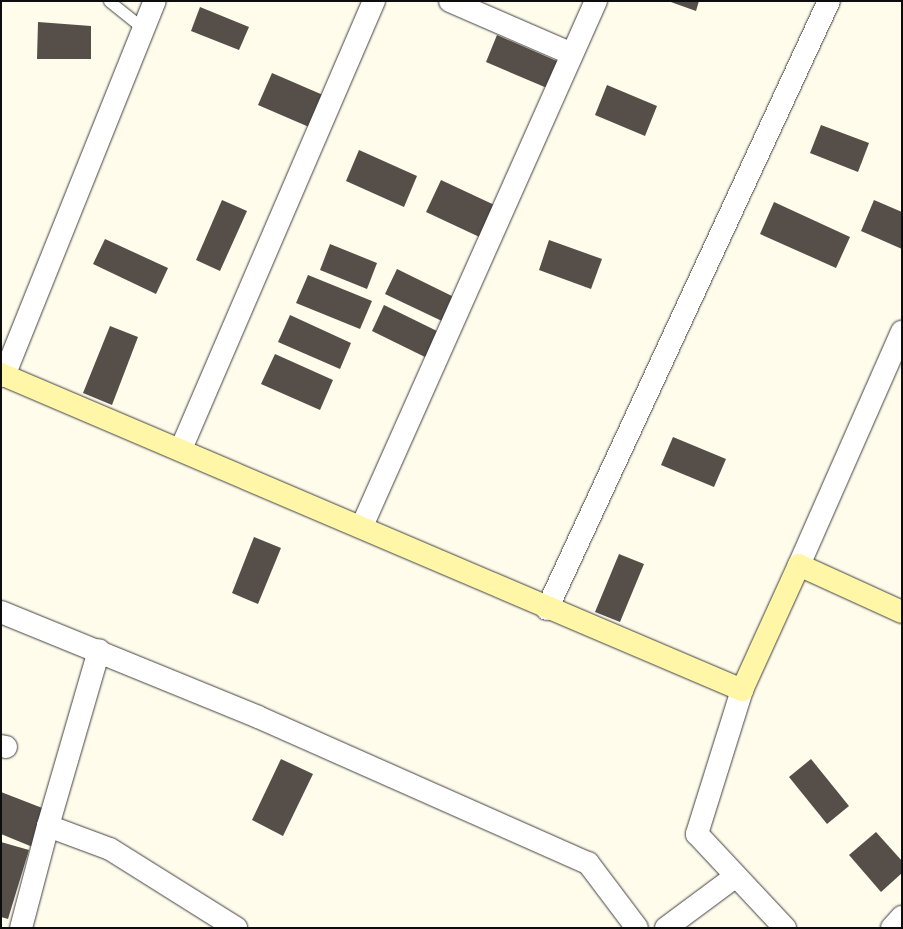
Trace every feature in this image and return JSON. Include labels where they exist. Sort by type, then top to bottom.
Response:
[{"type":"street","points":[[155,1],[3,375],[362,526],[547,609],[742,690]]},
{"type":"street","points":[[181,449],[374,1]]},
{"type":"street","points":[[450,1],[572,54]]},
{"type":"street","points":[[362,526],[596,1]]},
{"type":"street","points":[[547,609],[829,1]]},
{"type":"street","points":[[785,928],[697,834],[742,690],[902,332]]},
{"type":"street","points":[[799,565],[902,612]]},
{"type":"street","points":[[1,612],[99,650],[588,863],[637,928]]},
{"type":"street","points":[[21,928],[48,826],[99,650]]},
{"type":"street","points":[[48,826],[110,849],[236,928]]},
{"type":"street","points":[[666,928],[736,876]]},
{"type":"street","points":[[892,928],[902,918]]},
{"type":"lane","points":[[109,1],[144,29]]},
{"type":"building","points":[[668,1],[699,1],[696,11]]},
{"type":"building","points":[[200,7],[249,27],[239,50],[191,31]]},
{"type":"building","points":[[38,22],[91,26],[91,59],[37,59]]},
{"type":"building","points":[[497,35],[559,62],[547,88],[486,62]]},
{"type":"building","points":[[272,73],[323,95],[309,127],[258,105]]},
{"type":"building","points":[[607,85],[657,106],[645,136],[595,115]]},
{"type":"building","points":[[821,125],[869,143],[858,172],[810,153]]},
{"type":"building","points":[[359,150],[417,176],[404,207],[346,181]]},
{"type":"building","points":[[441,180],[503,209],[488,241],[426,212]]},
{"type":"building","points":[[222,200],[247,211],[220,271],[196,260]]},
{"type":"building","points":[[874,200],[902,212],[902,249],[861,231]]},
{"type":"building","points":[[774,202],[850,237],[836,268],[760,234]]},
{"type":"building","points":[[105,239],[168,268],[156,294],[93,264]]},
{"type":"building","points":[[549,240],[602,259],[591,289],[539,270]]},
{"type":"building","points":[[330,244],[377,263],[367,289],[320,270]]},
{"type":"building","points":[[397,269],[456,298],[444,322],[385,294]]},
{"type":"building","points":[[308,275],[372,301],[360,329],[296,303]]},
{"type":"building","points":[[384,305],[439,332],[427,358],[372,331]]},
{"type":"building","points":[[290,315],[351,343],[340,369],[278,342]]},
{"type":"building","points":[[110,326],[138,337],[112,405],[83,393]]},
{"type":"building","points":[[275,354],[333,380],[320,410],[261,384]]},
{"type":"building","points":[[673,437],[726,459],[714,487],[661,465]]},
{"type":"building","points":[[254,537],[281,548],[258,604],[232,593]]},
{"type":"building","points":[[619,554],[644,564],[620,622],[595,612]]},
{"type":"building","points":[[281,759],[313,774],[283,836],[252,820]]},
{"type":"building","points":[[811,759],[849,806],[827,824],[789,777]]},
{"type":"building","points":[[1,792],[50,811],[35,848],[1,834]]},
{"type":"building","points":[[876,832],[902,861],[902,873],[881,892],[849,855]]},
{"type":"building","points":[[1,842],[29,850],[8,919],[1,917]]}]
